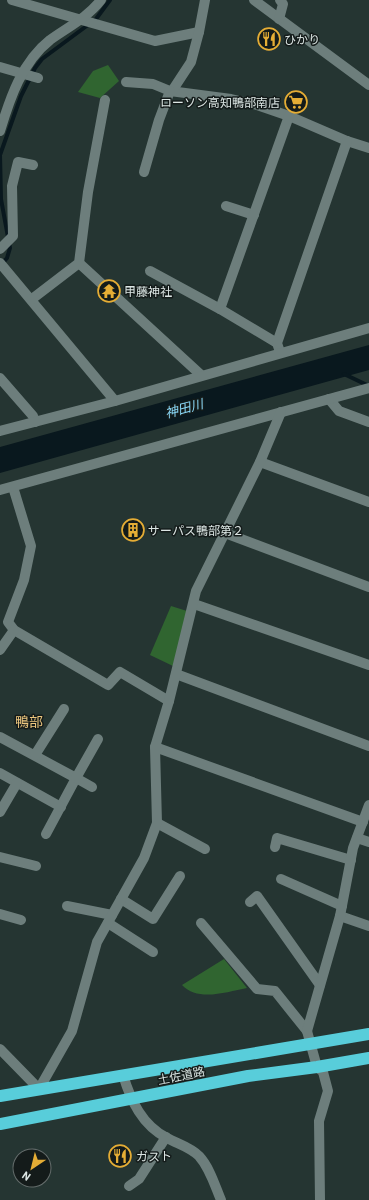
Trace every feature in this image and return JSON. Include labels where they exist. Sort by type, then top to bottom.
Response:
[{"type":"highway","name":"土佐道路","points":[[0,1096],[369,1034]]},
{"type":"highway","name":"土佐道路","points":[[0,1124],[248,1076],[317,1067],[369,1058]]},
{"type":"street","points":[[12,0],[156,41],[199,32]]},
{"type":"street","points":[[0,131],[22,73],[32,57],[50,41],[85,20],[100,0]]},
{"type":"street","points":[[144,172],[159,120],[171,91],[191,62],[205,0]]},
{"type":"street","points":[[254,0],[369,85]]},
{"type":"street","points":[[279,19],[283,4],[280,0]]},
{"type":"street","points":[[0,67],[38,78]]},
{"type":"street","points":[[126,82],[153,84],[171,91],[231,99],[289,116],[347,141],[369,148]]},
{"type":"street","points":[[32,299],[79,263],[88,192],[105,100]]},
{"type":"street","points":[[220,309],[289,116]]},
{"type":"street","points":[[279,348],[347,141]]},
{"type":"street","points":[[1,248],[13,236],[12,186],[18,162],[33,165]]},
{"type":"street","points":[[226,206],[254,215]]},
{"type":"street","points":[[79,263],[201,375]]},
{"type":"street","points":[[2,266],[32,299],[115,401]]},
{"type":"street","points":[[150,271],[220,309],[279,348]]},
{"type":"street","points":[[0,431],[115,401],[201,375],[279,348],[369,328]]},
{"type":"street","points":[[0,378],[33,416],[35,422]]},
{"type":"street","points":[[0,490],[369,388]]},
{"type":"street","points":[[329,399],[339,411],[369,422]]},
{"type":"street","points":[[1,1050],[39,1089],[72,1031],[97,942],[144,858],[157,823],[155,747],[169,701],[196,591],[260,462],[281,412]]},
{"type":"street","points":[[260,462],[369,502]]},
{"type":"street","points":[[13,487],[31,546],[24,580],[8,622],[14,630],[108,685],[120,672],[169,701]]},
{"type":"street","points":[[225,533],[369,587]]},
{"type":"street","points":[[194,604],[369,665]]},
{"type":"street","points":[[0,650],[14,630]]},
{"type":"street","points":[[176,674],[369,746]]},
{"type":"street","points":[[35,755],[64,709]]},
{"type":"street","points":[[0,737],[92,787]]},
{"type":"street","points":[[46,834],[98,738]]},
{"type":"street","points":[[155,747],[362,822]]},
{"type":"street","points":[[0,773],[60,807]]},
{"type":"street","points":[[0,812],[17,783]]},
{"type":"street","points":[[307,1031],[341,911],[357,838],[369,805]]},
{"type":"street","points":[[157,823],[205,849]]},
{"type":"street","points":[[275,847],[278,838],[351,860]]},
{"type":"street","points":[[357,838],[369,842]]},
{"type":"street","points":[[0,857],[36,866]]},
{"type":"street","points":[[121,899],[153,919],[180,876]]},
{"type":"street","points":[[281,879],[369,926]]},
{"type":"street","points":[[250,902],[257,896],[320,985]]},
{"type":"street","points":[[67,906],[110,919],[153,952]]},
{"type":"street","points":[[0,914],[21,920]]},
{"type":"street","points":[[201,923],[257,989],[275,991],[307,1031],[317,1067],[322,1072],[328,1091],[318,1128],[320,1200]]},
{"type":"street","points":[[123,1075],[130,1100],[154,1129],[192,1150],[200,1157],[207,1168],[220,1200]]},
{"type":"street","points":[[129,1186],[139,1179],[166,1137]]},
{"type":"green space","points":[[108,65],[119,81],[100,98],[78,92],[93,71]]},
{"type":"green space","points":[[171,606],[187,611],[173,666],[150,655]]},
{"type":"green space","points":[[224,959],[247,988],[221,993],[204,994],[196,993],[182,985]]},
{"type":"water","name":"神田川","points":[[369,345],[369,370],[0,473],[0,447]]},
{"type":"waterway","points":[[1,265],[7,258],[10,248],[1,199],[0,155],[21,96],[35,68],[42,59],[96,19],[110,0]]},
{"type":"waterway","points":[[344,374],[369,386]]},
{"type":"place","name":"ひかり","points":[[269,39]]},
{"type":"place","name":"ローソン高知鴨部南店","points":[[296,102]]},
{"type":"place","name":"甲藤神社","points":[[109,291]]},
{"type":"place","name":"サーパス鴨部第２","points":[[133,530]]},
{"type":"place","name":"ガスト","points":[[120,1156]]},
{"type":"district","name":"鴨部","points":[[29,721]]}]
